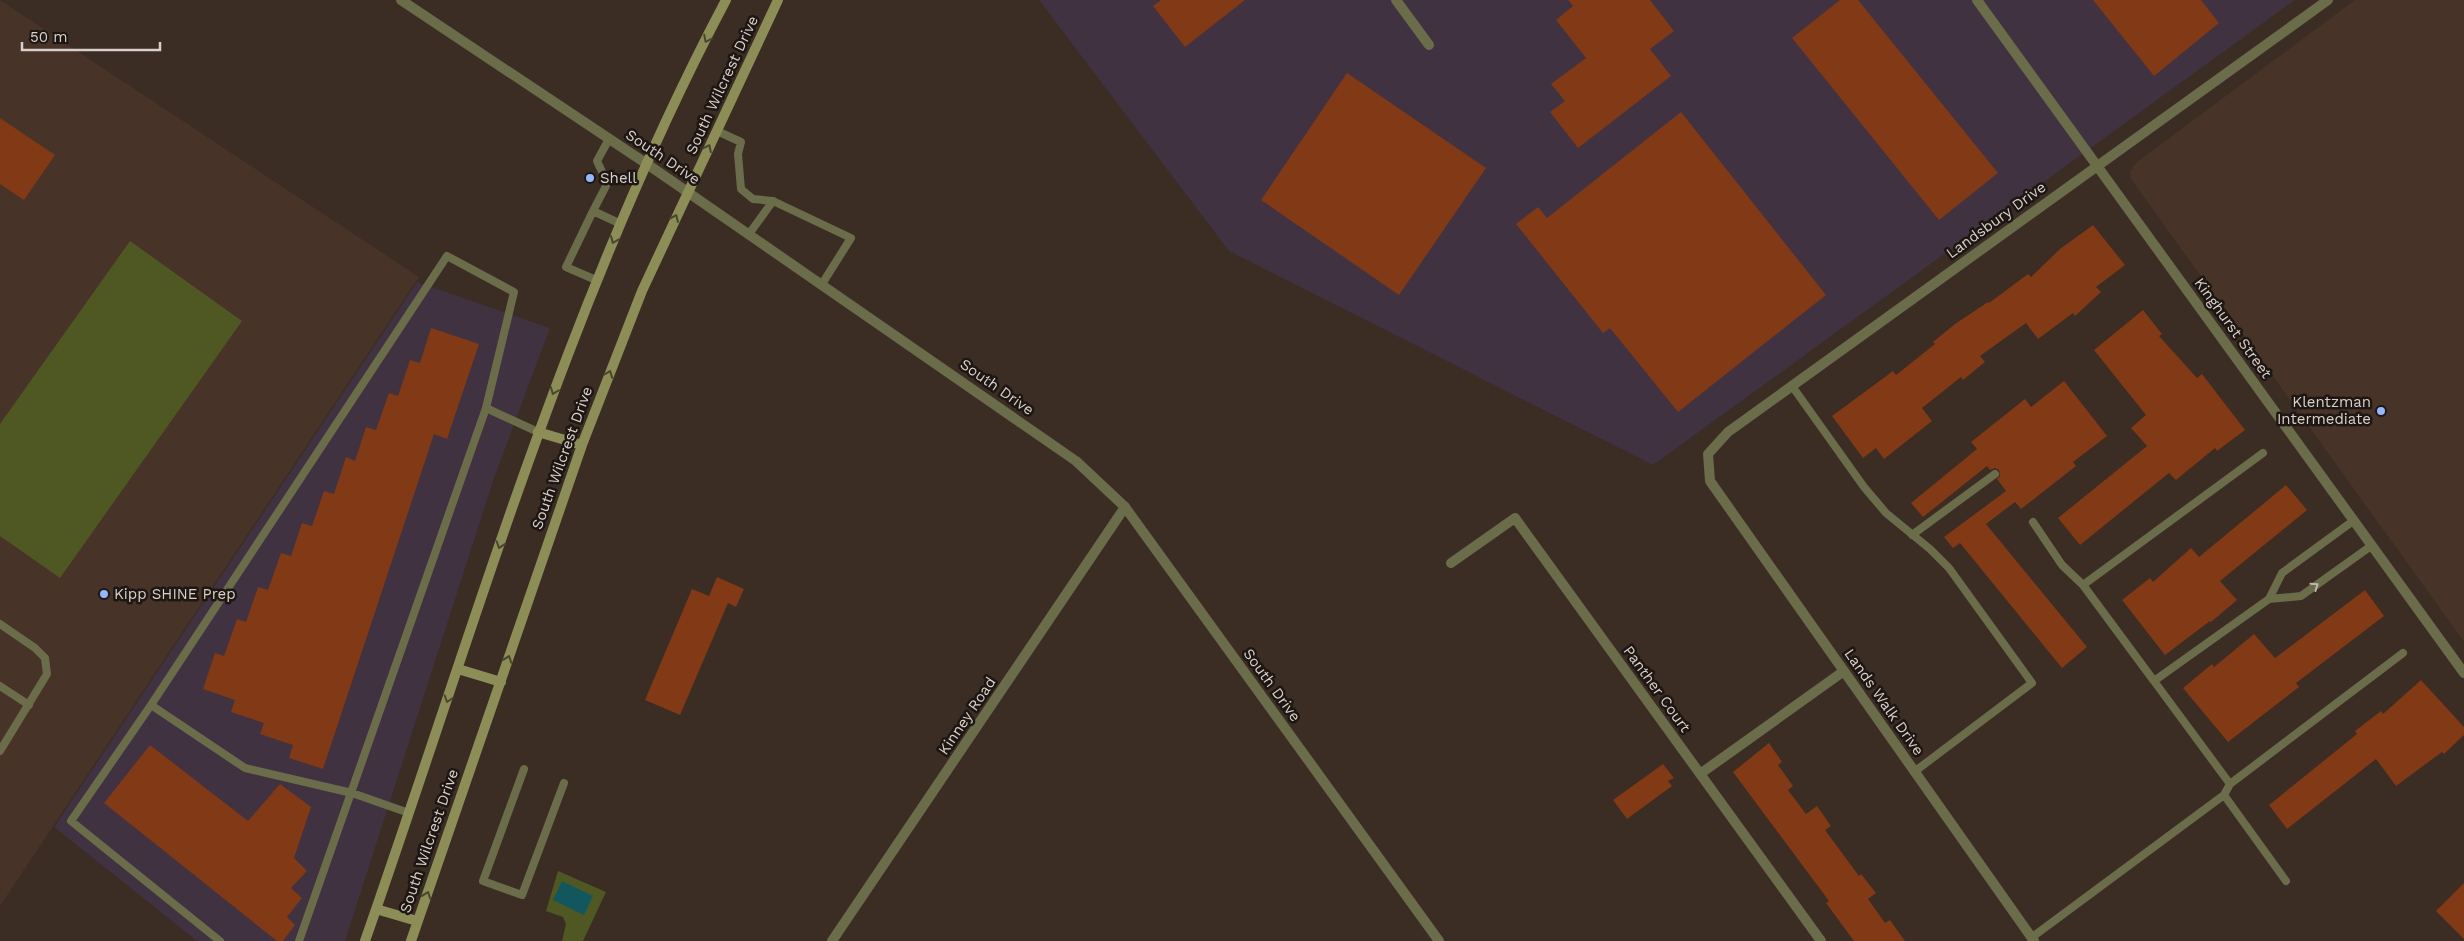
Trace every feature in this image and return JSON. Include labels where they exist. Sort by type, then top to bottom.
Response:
[{"type":"main road","name":"South Wilcrest Drive","points":[[365,941],[538,432],[596,280],[647,164],[726,0]]},
{"type":"main road","name":"South Wilcrest Drive","points":[[411,941],[582,445],[642,291],[687,191],[778,0]]},
{"type":"main road","points":[[538,432],[582,445]]},
{"type":"main road","points":[[458,669],[501,682]]},
{"type":"main road","points":[[376,908],[417,921]]},
{"type":"street","name":"South Drive","points":[[401,0],[687,191],[1076,461],[1125,507],[1439,941]]},
{"type":"street","points":[[1396,0],[1429,45]]},
{"type":"street","name":"Kinghurst Street","points":[[1977,0],[2464,673]]},
{"type":"street","name":"Landsbury Drive","points":[[1710,481],[1708,454],[1728,432],[2328,0]]},
{"type":"street","name":"Lands Walk Drive","points":[[1710,481],[2033,939]]},
{"type":"street","name":"Kinney Road","points":[[832,941],[1125,507]]},
{"type":"street","name":"Panther Court","points":[[1451,562],[1515,518],[1821,941]]},
{"type":"street","points":[[1700,774],[1844,671]]},
{"type":"lane","points":[[717,131],[740,142],[738,154],[741,189],[753,199],[773,201],[851,238],[822,284]]},
{"type":"lane","points":[[596,280],[566,267],[606,186],[605,178],[597,161],[609,139]]},
{"type":"lane","points":[[749,234],[773,201]]},
{"type":"lane","points":[[593,211],[621,224]]},
{"type":"lane","points":[[220,941],[70,821],[151,705],[447,256],[514,292],[486,408],[299,941]]},
{"type":"lane","points":[[1792,386],[1864,487],[1886,513],[1949,568],[2032,683],[1914,772]]},
{"type":"lane","points":[[486,408],[538,432]]},
{"type":"lane","points":[[2083,585],[2263,453]]},
{"type":"lane","points":[[1912,535],[1995,474]]},
{"type":"lane","points":[[2154,681],[2269,599],[2282,573],[2353,520]]},
{"type":"lane","points":[[2033,522],[2062,564],[2083,585],[2230,784]]},
{"type":"lane","points":[[2269,599],[2301,596],[2371,546]]},
{"type":"lane","points":[[0,624],[35,648],[45,658],[47,674],[0,751]]},
{"type":"lane","points":[[2033,939],[2224,795],[2230,784],[2403,653]]},
{"type":"lane","points":[[0,686],[29,705]]},
{"type":"lane","points":[[151,705],[245,768],[352,793],[409,813]]},
{"type":"lane","points":[[524,769],[483,881],[522,895],[564,783]]},
{"type":"lane","points":[[2224,795],[2286,881]]},
{"type":"shaded area","name":"Kipp SHINE Prep","points":[[0,0],[419,277],[0,906]]},
{"type":"shaded area","points":[[1039,0],[2295,0],[1653,465],[1229,251]]},
{"type":"shaded area","name":"Klentzman Intermediate","points":[[2355,0],[2464,0],[2464,642],[2131,179],[2130,171],[2137,162]]},
{"type":"shaded area","points":[[417,282],[550,328],[494,478],[345,941],[197,941],[54,827]]},
{"type":"green space","points":[[130,241],[242,321],[60,578],[0,536],[0,424]]},
{"type":"green space","points":[[558,871],[606,892],[583,941],[562,941],[566,924],[563,917],[546,911]]},
{"type":"water","points":[[562,881],[593,896],[584,915],[553,900]]},
{"type":"building","points":[[1161,0],[1245,0],[1185,47],[1153,6]]},
{"type":"building","points":[[1568,0],[1650,0],[1674,31],[1650,49],[1671,76],[1578,148],[1550,112],[1565,101],[1551,84],[1586,58],[1556,20],[1573,6]]},
{"type":"building","points":[[1840,0],[1858,0],[1998,173],[1939,220],[1792,38]]},
{"type":"building","points":[[2093,0],[2201,0],[2219,23],[2154,76]]},
{"type":"building","points":[[1347,73],[1486,168],[1399,295],[1261,200]]},
{"type":"building","points":[[1681,112],[1826,295],[1678,412],[1610,328],[1603,333],[1516,224],[1538,207],[1547,218]]},
{"type":"building","points":[[0,118],[55,155],[24,200],[0,184]]},
{"type":"building","points":[[2093,225],[2125,265],[2096,287],[2101,292],[2075,316],[2073,313],[2038,339],[2026,323],[1980,356],[1985,362],[1963,380],[1961,377],[1922,408],[1932,421],[1884,459],[1876,448],[1863,458],[1832,416],[1893,371],[1896,375],[1935,344],[1933,342],[1955,324],[1989,303],[2028,274],[2031,277],[2060,249]]},
{"type":"building","points":[[2143,310],[2162,334],[2159,336],[2197,378],[2202,374],[2245,430],[2217,451],[2215,448],[2176,480],[2169,473],[2080,545],[2058,518],[2147,446],[2131,428],[2146,415],[2094,350]]},
{"type":"building","points":[[431,328],[479,344],[447,439],[434,434],[323,769],[289,758],[293,745],[260,734],[264,723],[231,712],[235,700],[203,689],[215,653],[224,656],[237,619],[246,622],[258,587],[268,590],[281,553],[291,556],[302,523],[312,526],[324,491],[334,494],[346,457],[355,461],[366,427],[376,430],[389,393],[398,396],[410,360],[420,363]]},
{"type":"building","points":[[2064,381],[2107,436],[2073,462],[2076,466],[2021,509],[2015,502],[1986,524],[2087,647],[2062,668],[1960,543],[1953,548],[1944,537],[2006,491],[1997,479],[2000,476],[1999,470],[1995,468],[1990,470],[1987,466],[1923,517],[1911,503],[1977,449],[1971,442],[2025,399],[2031,407]]},
{"type":"building","points":[[2286,485],[2307,510],[2220,581],[2237,600],[2211,622],[2165,655],[2122,600],[2150,578],[2153,582],[2191,548],[2199,557]]},
{"type":"building","points":[[717,577],[744,589],[736,607],[728,603],[680,715],[645,700],[692,589],[709,596]]},
{"type":"building","points":[[2365,590],[2384,616],[2296,683],[2299,687],[2228,742],[2183,688],[2212,664],[2214,667],[2254,634],[2275,658]]},
{"type":"building","points":[[2421,680],[2464,727],[2464,735],[2444,754],[2442,752],[2396,786],[2376,759],[2287,829],[2269,805],[2357,734],[2355,731],[2381,711],[2383,714]]},
{"type":"building","points":[[1769,743],[1782,762],[1778,765],[1793,786],[1788,790],[1806,814],[1817,806],[1831,826],[1825,830],[1859,876],[1861,874],[1876,893],[1868,899],[1885,923],[1890,920],[1905,941],[1854,941],[1826,903],[1829,901],[1733,772]]},
{"type":"building","points":[[150,745],[248,821],[280,784],[311,807],[294,858],[307,871],[291,888],[302,898],[287,917],[295,925],[283,941],[277,941],[104,803]]},
{"type":"building","points":[[1663,764],[1674,778],[1668,781],[1672,786],[1627,819],[1613,800]]},
{"type":"building","points":[[2464,883],[2464,939],[2436,911]]},
{"type":"place","name":"Shell","points":[[590,178]]},
{"type":"place","name":"Klentzman Intermediate","points":[[2381,411]]},
{"type":"place","name":"Kipp SHINE Prep","points":[[104,594]]}]
